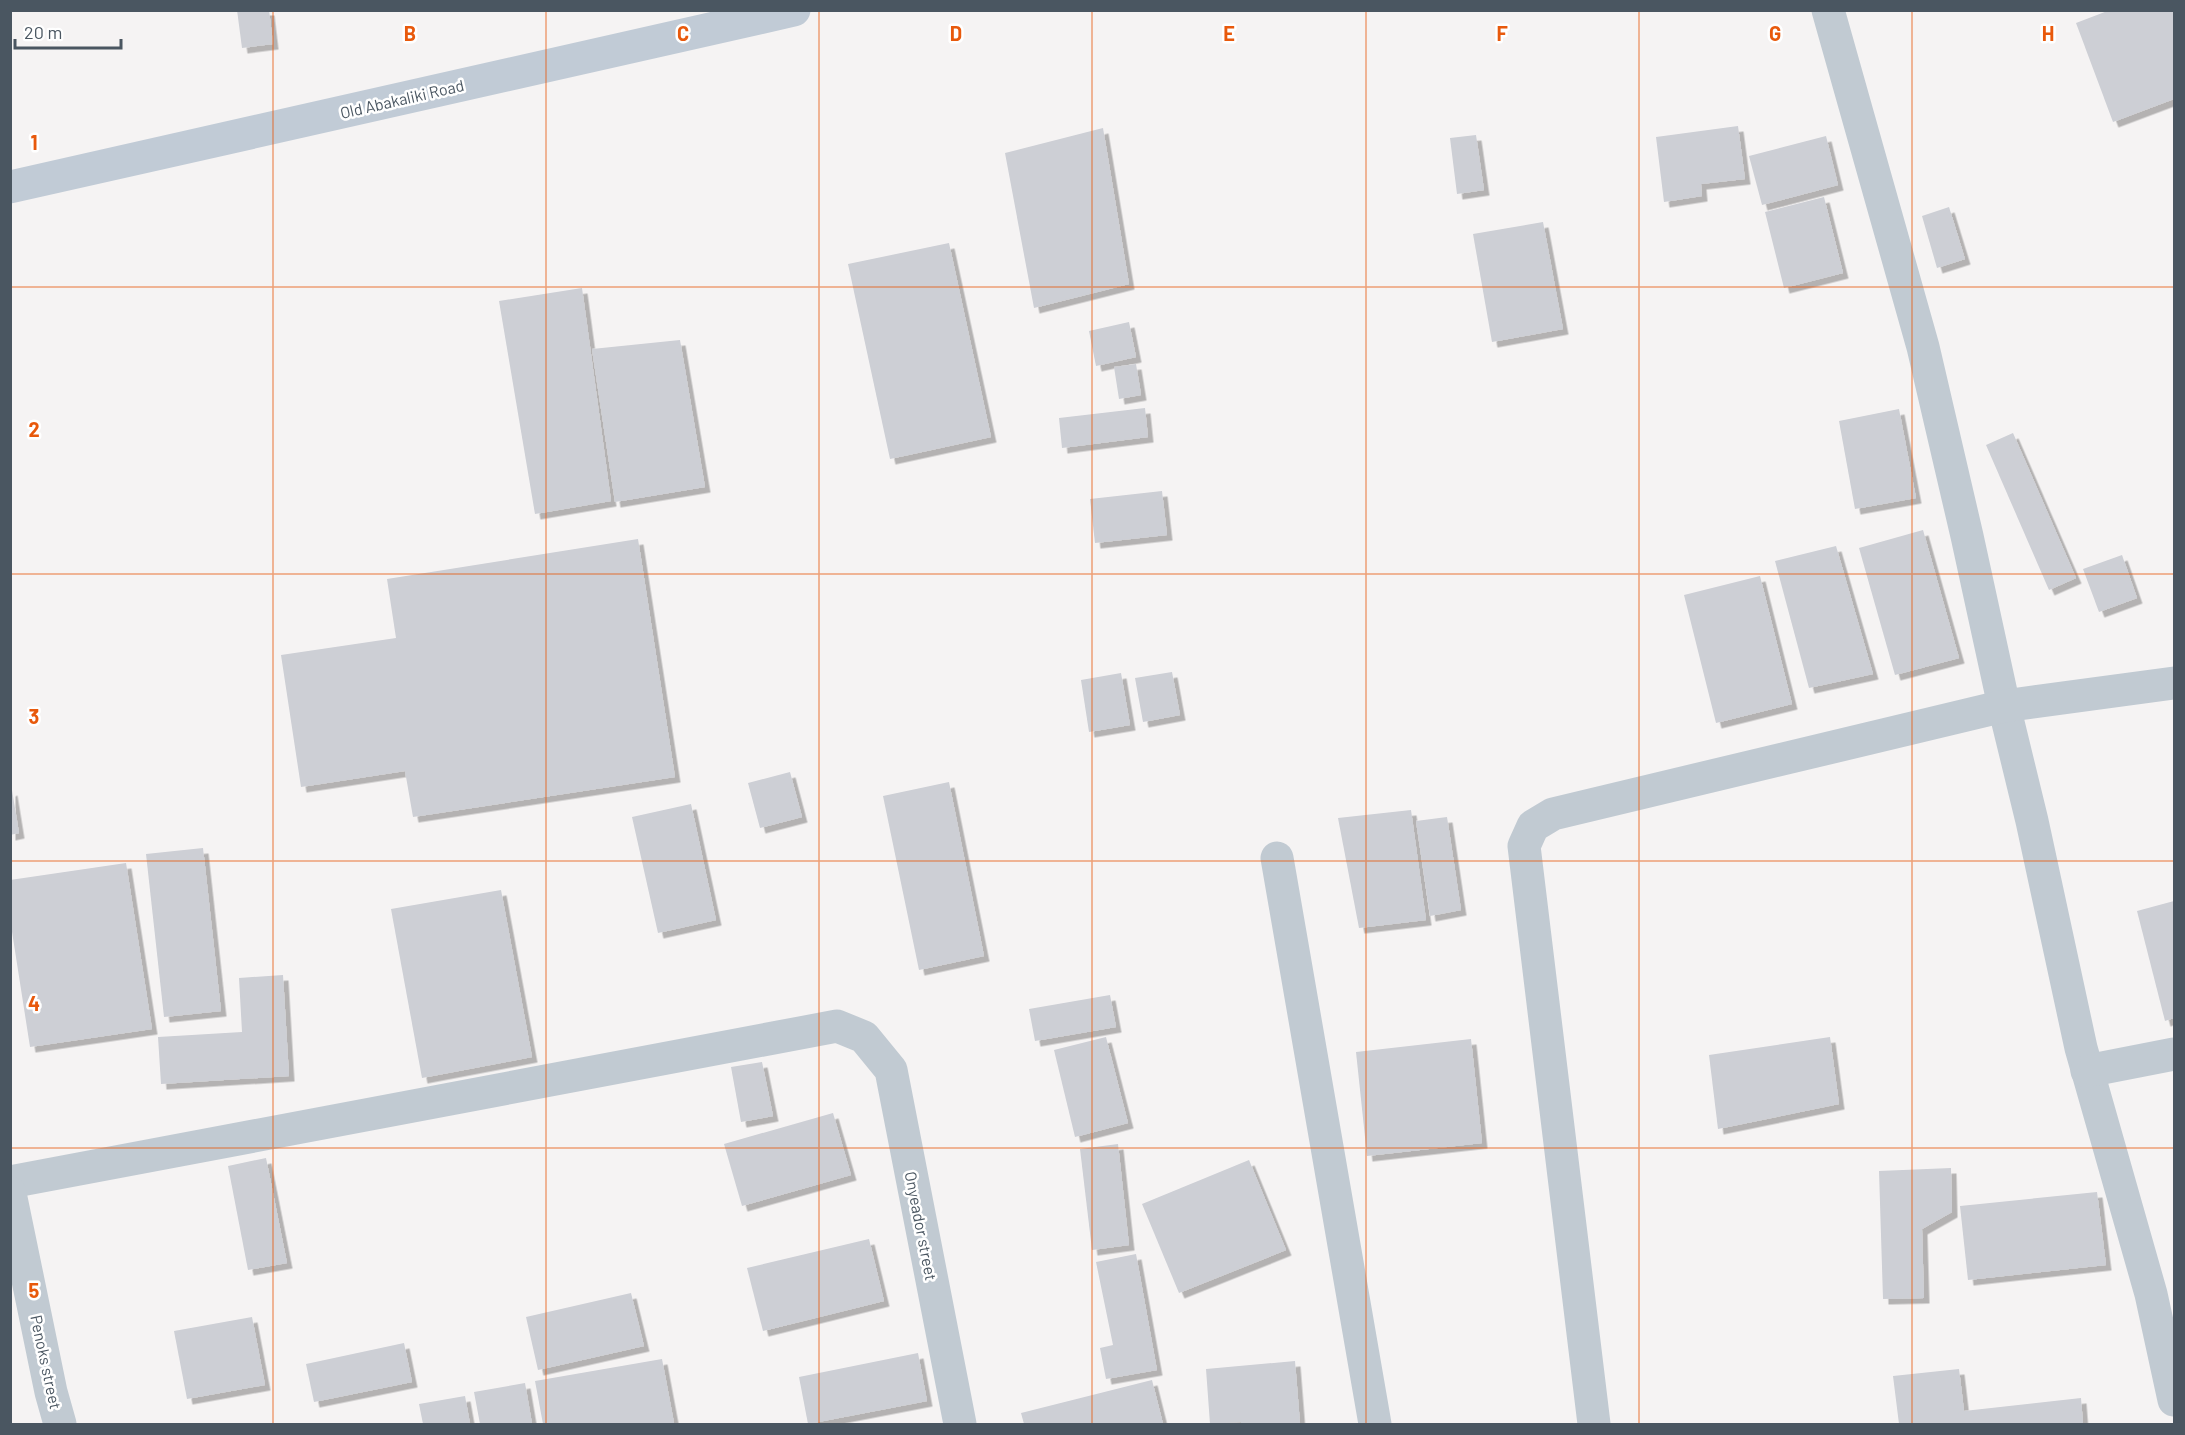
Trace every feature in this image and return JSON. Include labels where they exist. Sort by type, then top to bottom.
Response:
[{"type":"main road","name":"Old Abakaliki Road","points":[[10,187],[794,10]]},
{"type":"street","points":[[1828,10],[1923,346],[2087,1071],[2163,1292],[2175,1400]]},
{"type":"street","points":[[1594,1425],[1524,846],[1533,826],[1552,814],[2004,706],[2175,683]]},
{"type":"street","points":[[1277,858],[1375,1425]]},
{"type":"street","name":"Onyeador street","points":[[10,1182],[837,1026],[864,1037],[891,1070],[960,1425]]},
{"type":"street","points":[[2087,1071],[2175,1054]]},
{"type":"street","name":"Penoks street","points":[[10,1193],[51,1392],[60,1425]]},
{"type":"building","points":[[237,10],[269,10],[273,44],[242,48]]},
{"type":"building","points":[[2110,10],[2174,10],[2174,99],[2113,122],[2076,23]]},
{"type":"building","points":[[1738,126],[1745,179],[1701,184],[1702,196],[1664,202],[1656,137]]},
{"type":"building","points":[[1103,128],[1129,284],[1034,308],[1005,153]]},
{"type":"building","points":[[1476,135],[1484,190],[1457,194],[1450,138]]},
{"type":"building","points":[[1826,136],[1838,185],[1762,205],[1749,156]]},
{"type":"building","points":[[1824,197],[1843,273],[1784,288],[1765,212]]},
{"type":"building","points":[[1949,207],[1965,259],[1937,268],[1922,216]]},
{"type":"building","points":[[1543,222],[1563,329],[1492,342],[1473,234]]},
{"type":"building","points":[[949,243],[991,437],[890,459],[848,264]]},
{"type":"building","points":[[582,288],[611,501],[535,514],[499,301]]},
{"type":"building","points":[[1129,322],[1136,357],[1096,366],[1089,331]]},
{"type":"building","points":[[680,340],[705,487],[615,502],[592,349]]},
{"type":"building","points":[[1136,364],[1141,395],[1119,399],[1114,367]]},
{"type":"building","points":[[1145,408],[1148,437],[1062,448],[1059,418]]},
{"type":"building","points":[[1899,409],[1916,498],[1855,509],[1839,421]]},
{"type":"building","points":[[2013,433],[2076,578],[2049,590],[1986,445]]},
{"type":"building","points":[[1162,491],[1167,535],[1095,543],[1090,499]]},
{"type":"building","points":[[1923,530],[1959,658],[1895,675],[1859,548]]},
{"type":"building","points":[[638,539],[675,777],[413,817],[405,771],[301,787],[281,655],[396,638],[387,579]]},
{"type":"building","points":[[1836,546],[1873,674],[1809,688],[1775,561]]},
{"type":"building","points":[[2122,555],[2137,598],[2099,612],[2083,569]]},
{"type":"building","points":[[1760,576],[1792,704],[1716,723],[1684,595]]},
{"type":"building","points":[[1172,672],[1180,715],[1143,722],[1135,678]]},
{"type":"building","points":[[1121,673],[1130,725],[1089,732],[1081,680]]},
{"type":"building","points":[[790,772],[802,817],[760,828],[748,783]]},
{"type":"building","points":[[949,782],[984,956],[919,970],[883,796]]},
{"type":"building","points":[[12,790],[19,833],[10,835],[10,791]]},
{"type":"building","points":[[691,804],[716,920],[658,933],[632,817]]},
{"type":"building","points":[[1411,810],[1426,920],[1359,928],[1338,818]]},
{"type":"building","points":[[1447,817],[1461,910],[1430,916],[1416,821]]},
{"type":"building","points":[[203,848],[221,1011],[164,1017],[146,854]]},
{"type":"building","points":[[126,863],[152,1029],[30,1047],[10,919],[10,880]]},
{"type":"building","points":[[501,890],[532,1057],[422,1078],[391,909]]},
{"type":"building","points":[[2174,901],[2174,1018],[2165,1021],[2137,911]]},
{"type":"building","points":[[283,975],[289,1076],[161,1084],[158,1037],[242,1032],[239,978]]},
{"type":"building","points":[[1110,995],[1116,1027],[1035,1041],[1029,1009]]},
{"type":"building","points":[[1106,1037],[1128,1123],[1075,1137],[1054,1050]]},
{"type":"building","points":[[1830,1037],[1839,1104],[1718,1129],[1709,1055]]},
{"type":"building","points":[[1471,1039],[1482,1143],[1367,1156],[1356,1052]]},
{"type":"building","points":[[762,1062],[773,1116],[741,1122],[731,1067]]},
{"type":"building","points":[[833,1113],[851,1175],[742,1206],[724,1144]]},
{"type":"building","points":[[1118,1144],[1129,1245],[1092,1250],[1080,1149]]},
{"type":"building","points":[[266,1158],[287,1263],[248,1270],[228,1166]]},
{"type":"building","points":[[1249,1160],[1286,1250],[1179,1293],[1142,1204]]},
{"type":"building","points":[[1951,1168],[1952,1212],[1922,1229],[1924,1298],[1883,1299],[1879,1171]]},
{"type":"building","points":[[2097,1192],[2106,1265],[1968,1280],[1960,1206]]},
{"type":"building","points":[[869,1239],[884,1301],[763,1331],[747,1268]]},
{"type":"building","points":[[1136,1254],[1157,1370],[1106,1379],[1100,1348],[1113,1345],[1096,1262]]},
{"type":"building","points":[[631,1293],[644,1346],[538,1370],[526,1317]]},
{"type":"building","points":[[252,1317],[265,1385],[187,1399],[174,1331]]},
{"type":"building","points":[[404,1343],[412,1382],[314,1402],[306,1364]]},
{"type":"building","points":[[918,1353],[927,1401],[808,1424],[799,1377]]},
{"type":"building","points":[[662,1359],[674,1423],[543,1424],[535,1381]]},
{"type":"building","points":[[1295,1361],[1300,1424],[1241,1424],[1241,1422],[1210,1424],[1206,1369]]},
{"type":"building","points":[[1959,1369],[1964,1411],[2081,1398],[2083,1424],[1899,1424],[1893,1376]]},
{"type":"building","points":[[1152,1380],[1163,1424],[1024,1424],[1021,1413]]},
{"type":"building","points":[[525,1383],[532,1424],[480,1424],[474,1392]]},
{"type":"building","points":[[465,1396],[470,1424],[423,1424],[419,1404]]}]
